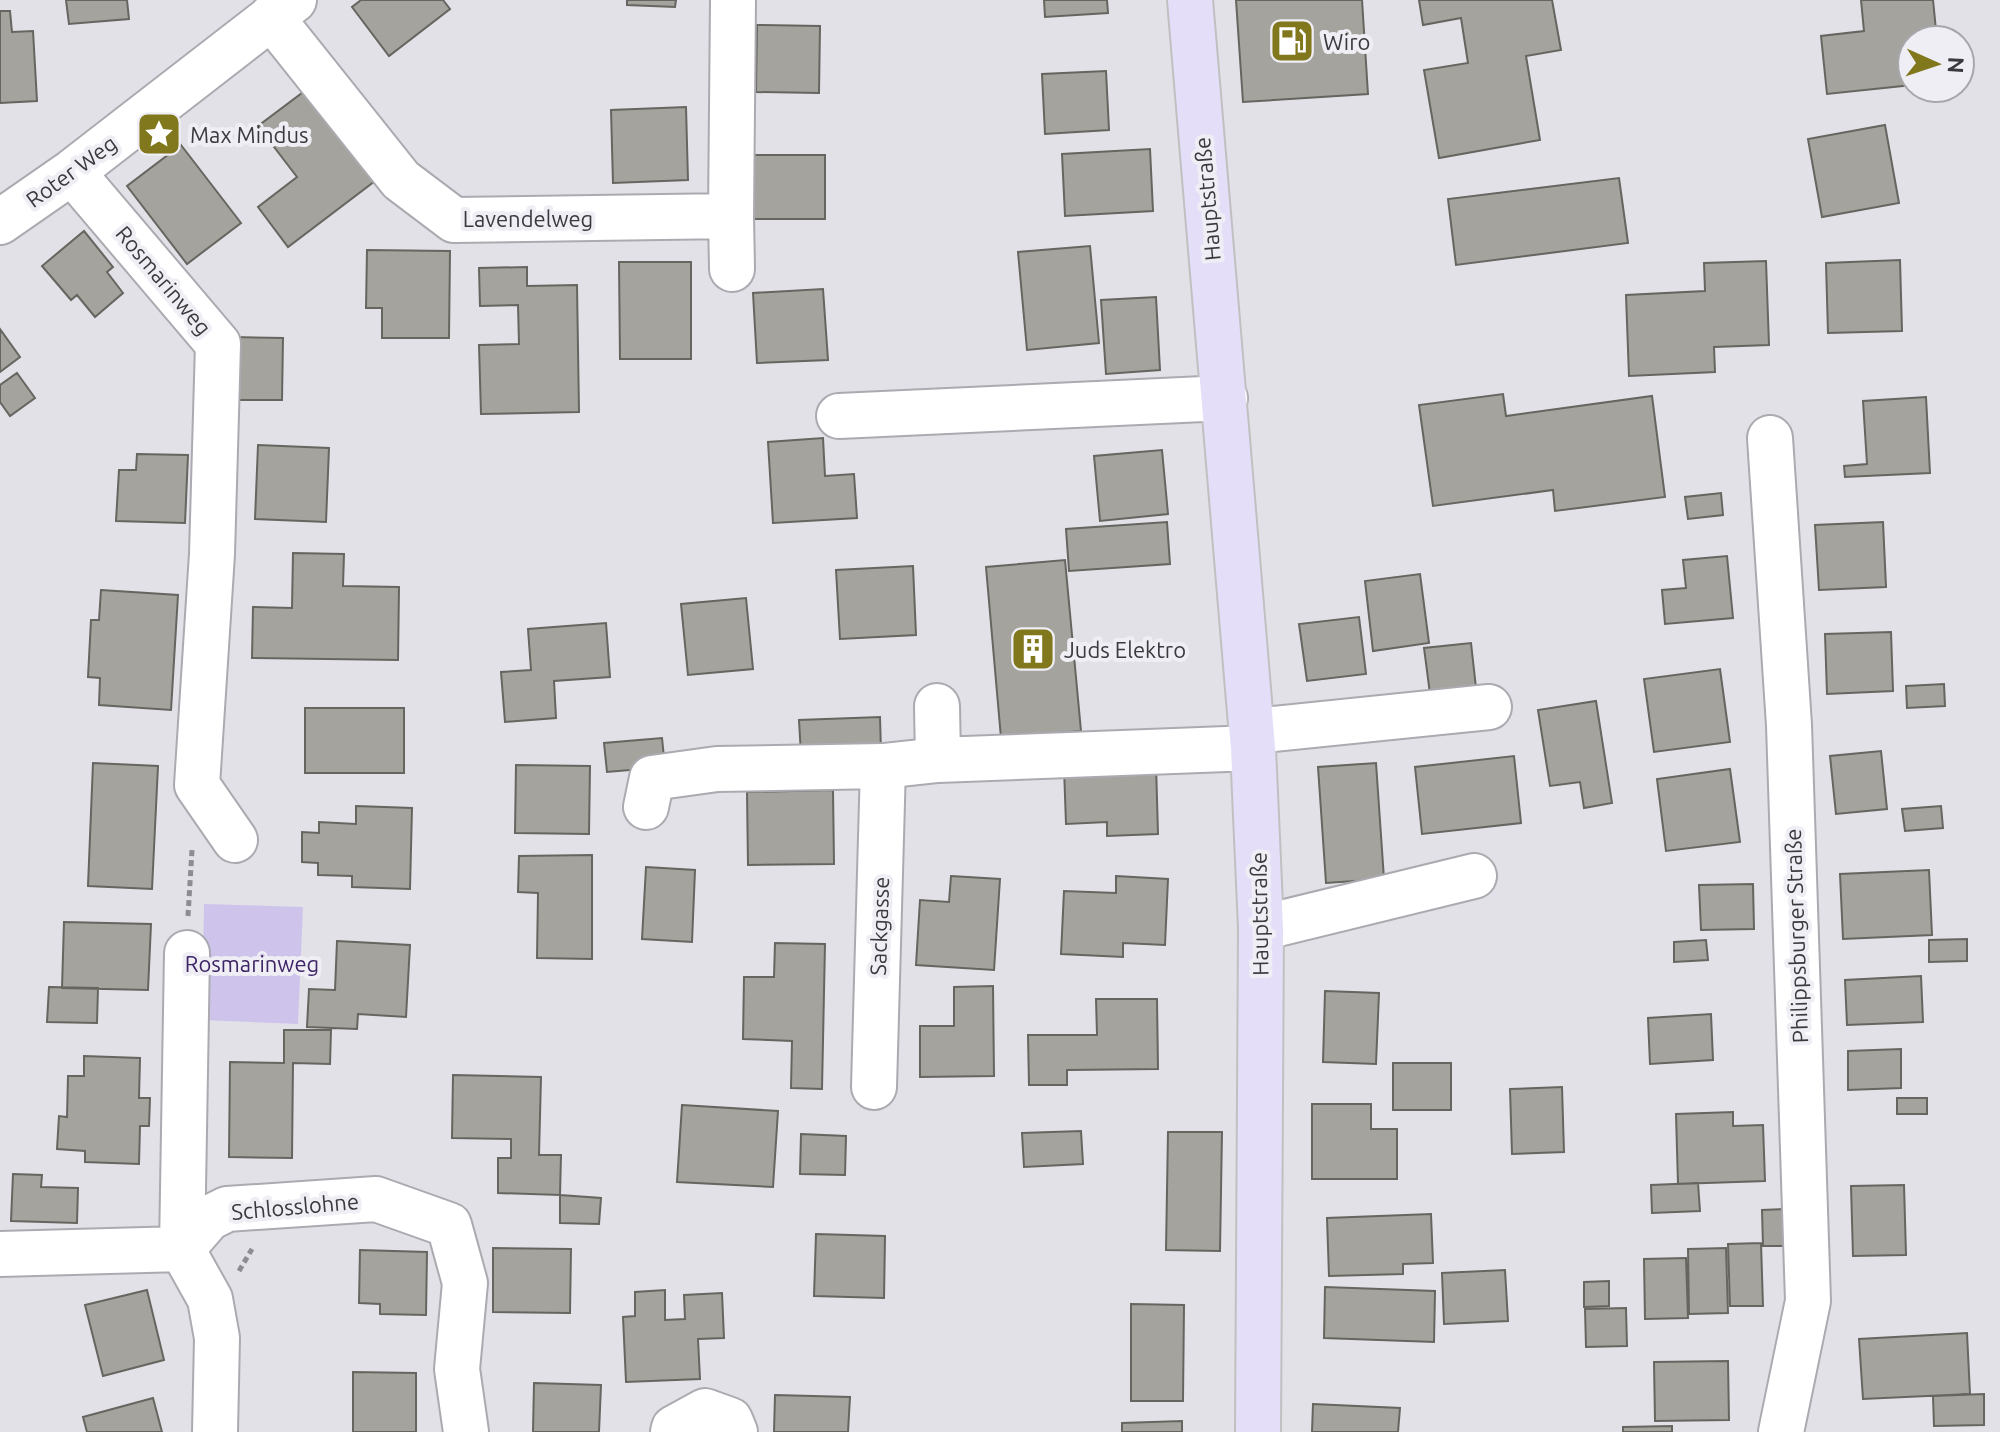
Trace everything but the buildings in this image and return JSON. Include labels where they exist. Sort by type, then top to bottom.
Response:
[{"type":"main road","name":"Hauptstraße","points":[[1190,0],[1253,740],[1261,928],[1258,1432]]},
{"type":"street","points":[[732,269],[733,0]]},
{"type":"street","name":"Lavendelweg","points":[[282,8],[401,180],[454,220],[731,216]]},
{"type":"street","name":"Roter Weg","points":[[0,222],[72,172],[282,8]]},
{"type":"street","name":"Rosmarinweg","points":[[72,172],[218,344],[212,554],[197,785],[235,840]]},
{"type":"street","points":[[839,416],[1225,398]]},
{"type":"street","name":"Philippsburger Straße","points":[[1770,438],[1789,725],[1808,1301],[1781,1432]]},
{"type":"street","points":[[937,706],[938,760]]},
{"type":"street","points":[[646,807],[652,778],[717,769],[883,766],[1253,740],[1489,707]]},
{"type":"street","name":"Sackgasse","points":[[874,1087],[883,766]]},
{"type":"street","points":[[1261,928],[1474,876]]},
{"type":"street","points":[[187,953],[182,1249],[210,1299],[217,1338],[215,1432]]},
{"type":"street","name":"Schlosslohne","points":[[182,1249],[209,1218],[227,1209],[376,1199],[449,1225],[465,1283],[457,1369],[466,1432]]},
{"type":"street","points":[[0,1254],[182,1249]]},
{"type":"street","points":[[673,1432],[674,1428],[705,1411],[730,1420],[735,1432]]},
{"type":"path","points":[[187,953],[192,847]]},
{"type":"path","points":[[210,1299],[246,1262],[260,1232],[263,1207]]},
{"type":"green space","name":"Rosmarinweg","points":[[204,904],[303,907],[298,1024],[202,1020]]},
{"type":"place","name":"Wiro","points":[[1292,41]]},
{"type":"place","name":"Max Mindus","points":[[159,134]]},
{"type":"place","name":"Juds Elektro","points":[[1033,649]]}]
